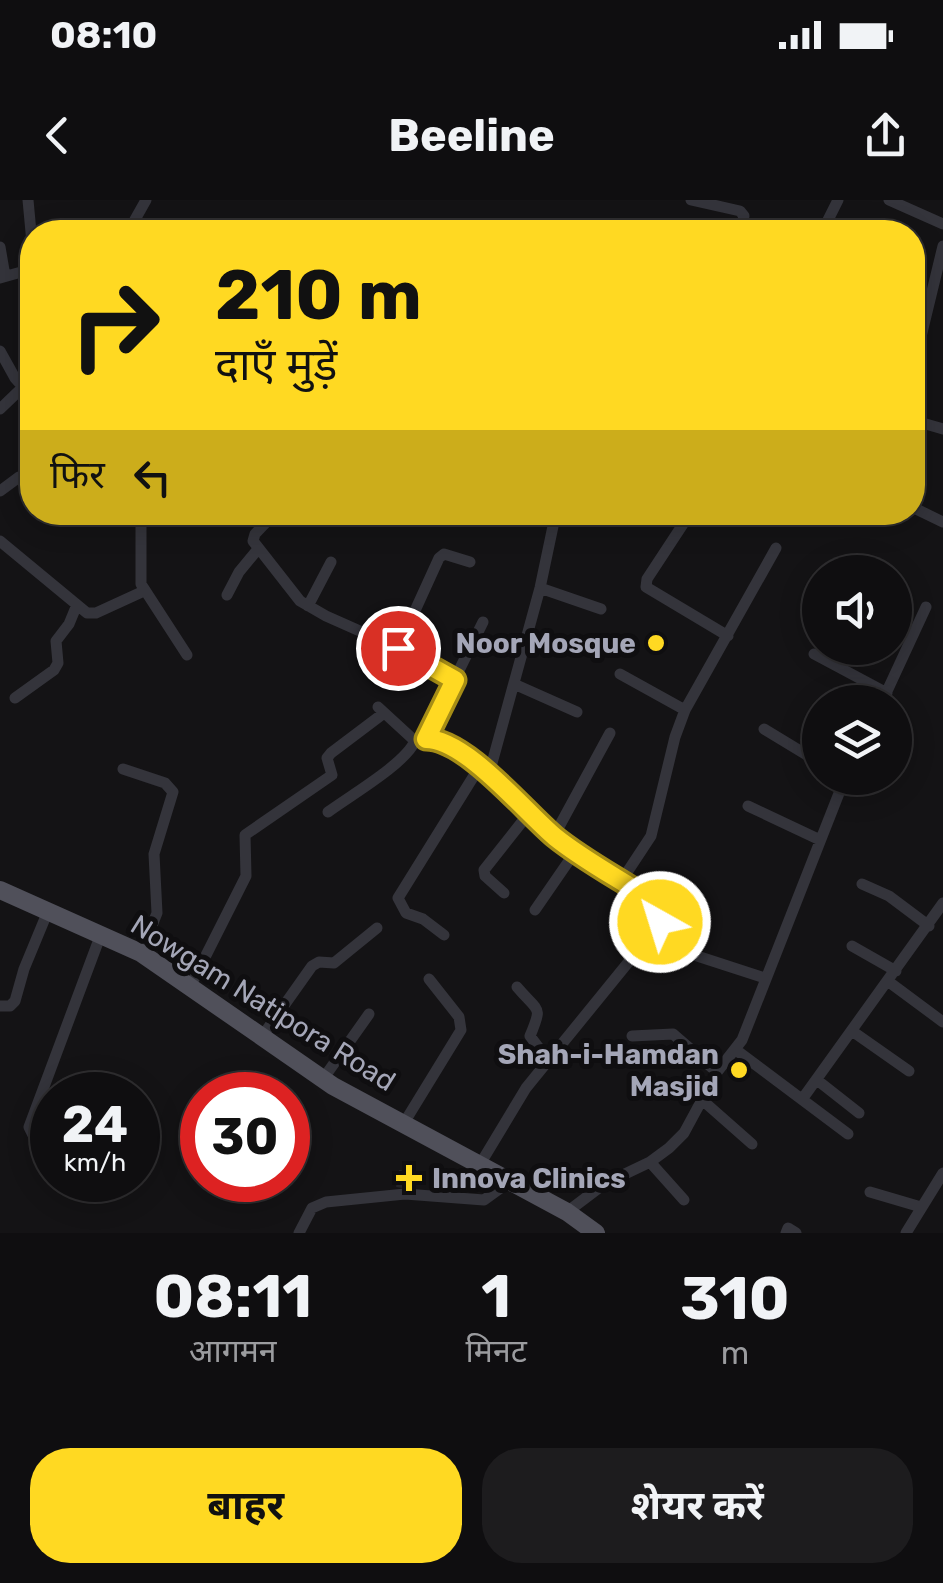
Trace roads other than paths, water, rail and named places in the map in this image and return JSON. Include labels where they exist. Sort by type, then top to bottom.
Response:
[{"type":"main road","name":"Nowgam Natipora Road","points":[[0,890],[141,953],[323,1079],[567,1212],[596,1233]]},
{"type":"street","points":[[691,200],[740,211],[743,220]]},
{"type":"street","points":[[890,200],[943,224]]},
{"type":"street","points":[[0,247],[3,277]]},
{"type":"street","points":[[925,302],[943,248]]},
{"type":"street","points":[[0,351],[20,380]]},
{"type":"street","points":[[0,491],[19,477]]},
{"type":"street","points":[[141,525],[140,578],[144,591],[187,655]]},
{"type":"street","points":[[264,525],[253,538],[258,549],[289,589],[308,606],[455,680]]},
{"type":"street","points":[[444,936],[423,919],[406,912],[398,898],[485,770],[514,684],[553,525]]},
{"type":"street","points":[[682,525],[647,579],[646,587],[728,636]]},
{"type":"street","points":[[0,541],[87,613],[96,613],[144,591]]},
{"type":"street","points":[[622,880],[651,836],[685,710],[776,548]]},
{"type":"street","points":[[227,594],[238,572],[258,549]]},
{"type":"street","points":[[398,648],[439,558],[448,555],[470,562]]},
{"type":"street","points":[[308,606],[331,562]]},
{"type":"street","points":[[540,588],[601,609]]},
{"type":"street","points":[[15,698],[54,670],[58,663],[56,641],[72,620],[76,607]]},
{"type":"street","points":[[890,685],[926,608]]},
{"type":"street","points":[[328,812],[406,758],[455,680],[483,622]]},
{"type":"street","points":[[832,665],[863,685]]},
{"type":"street","points":[[620,674],[685,710]]},
{"type":"street","points":[[514,684],[577,712]]},
{"type":"street","points":[[191,986],[246,876],[245,835],[332,775],[328,761],[331,753],[381,710],[420,740],[439,740],[485,770],[575,852],[660,908],[660,922],[548,1060],[479,1166]]},
{"type":"street","points":[[764,730],[802,752]]},
{"type":"street","points":[[554,836],[610,733]]},
{"type":"street","points":[[122,768],[166,782],[173,792],[154,854],[156,913],[141,953]]},
{"type":"street","points":[[567,1212],[604,1184],[650,1162],[684,1133],[717,1072],[736,1050],[837,795]]},
{"type":"street","points":[[748,806],[818,839]]},
{"type":"street","points":[[504,893],[484,872],[530,813]]},
{"type":"street","points":[[535,910],[575,852]]},
{"type":"street","points":[[862,884],[936,921]]},
{"type":"street","points":[[803,1098],[936,921],[943,903]]},
{"type":"street","points":[[0,1006],[16,1001],[24,969],[48,911]]},
{"type":"street","points":[[702,916],[690,947],[694,955],[765,978]]},
{"type":"street","points":[[260,1038],[312,966],[318,962],[334,964],[377,928]]},
{"type":"street","points":[[50,1072],[100,934]]},
{"type":"street","points":[[852,946],[943,1022]]},
{"type":"street","points":[[404,1124],[461,1030],[459,1017],[429,979]]},
{"type":"street","points":[[517,987],[539,1012],[540,1020],[530,1036],[548,1060]]},
{"type":"street","points":[[323,1079],[368,1014]]},
{"type":"street","points":[[852,1031],[909,1071]]},
{"type":"street","points":[[632,1036],[679,1036],[717,1072]]},
{"type":"street","points":[[736,1050],[848,1134]]},
{"type":"street","points":[[817,1080],[860,1113]]},
{"type":"street","points":[[702,1099],[752,1144]]},
{"type":"street","points":[[650,1162],[684,1200]]},
{"type":"street","points":[[906,1233],[943,1174]]},
{"type":"street","points":[[299,1233],[312,1208],[326,1202],[405,1194],[484,1200],[509,1182]]},
{"type":"street","points":[[870,1192],[921,1207]]},
{"type":"place","name":"Noor Mosque","points":[[656,643]]},
{"type":"place","name":"Shah-i-Hamdan Masjid","points":[[739,1070]]},
{"type":"place","name":"Innova Clinics","points":[[409,1178]]}]
